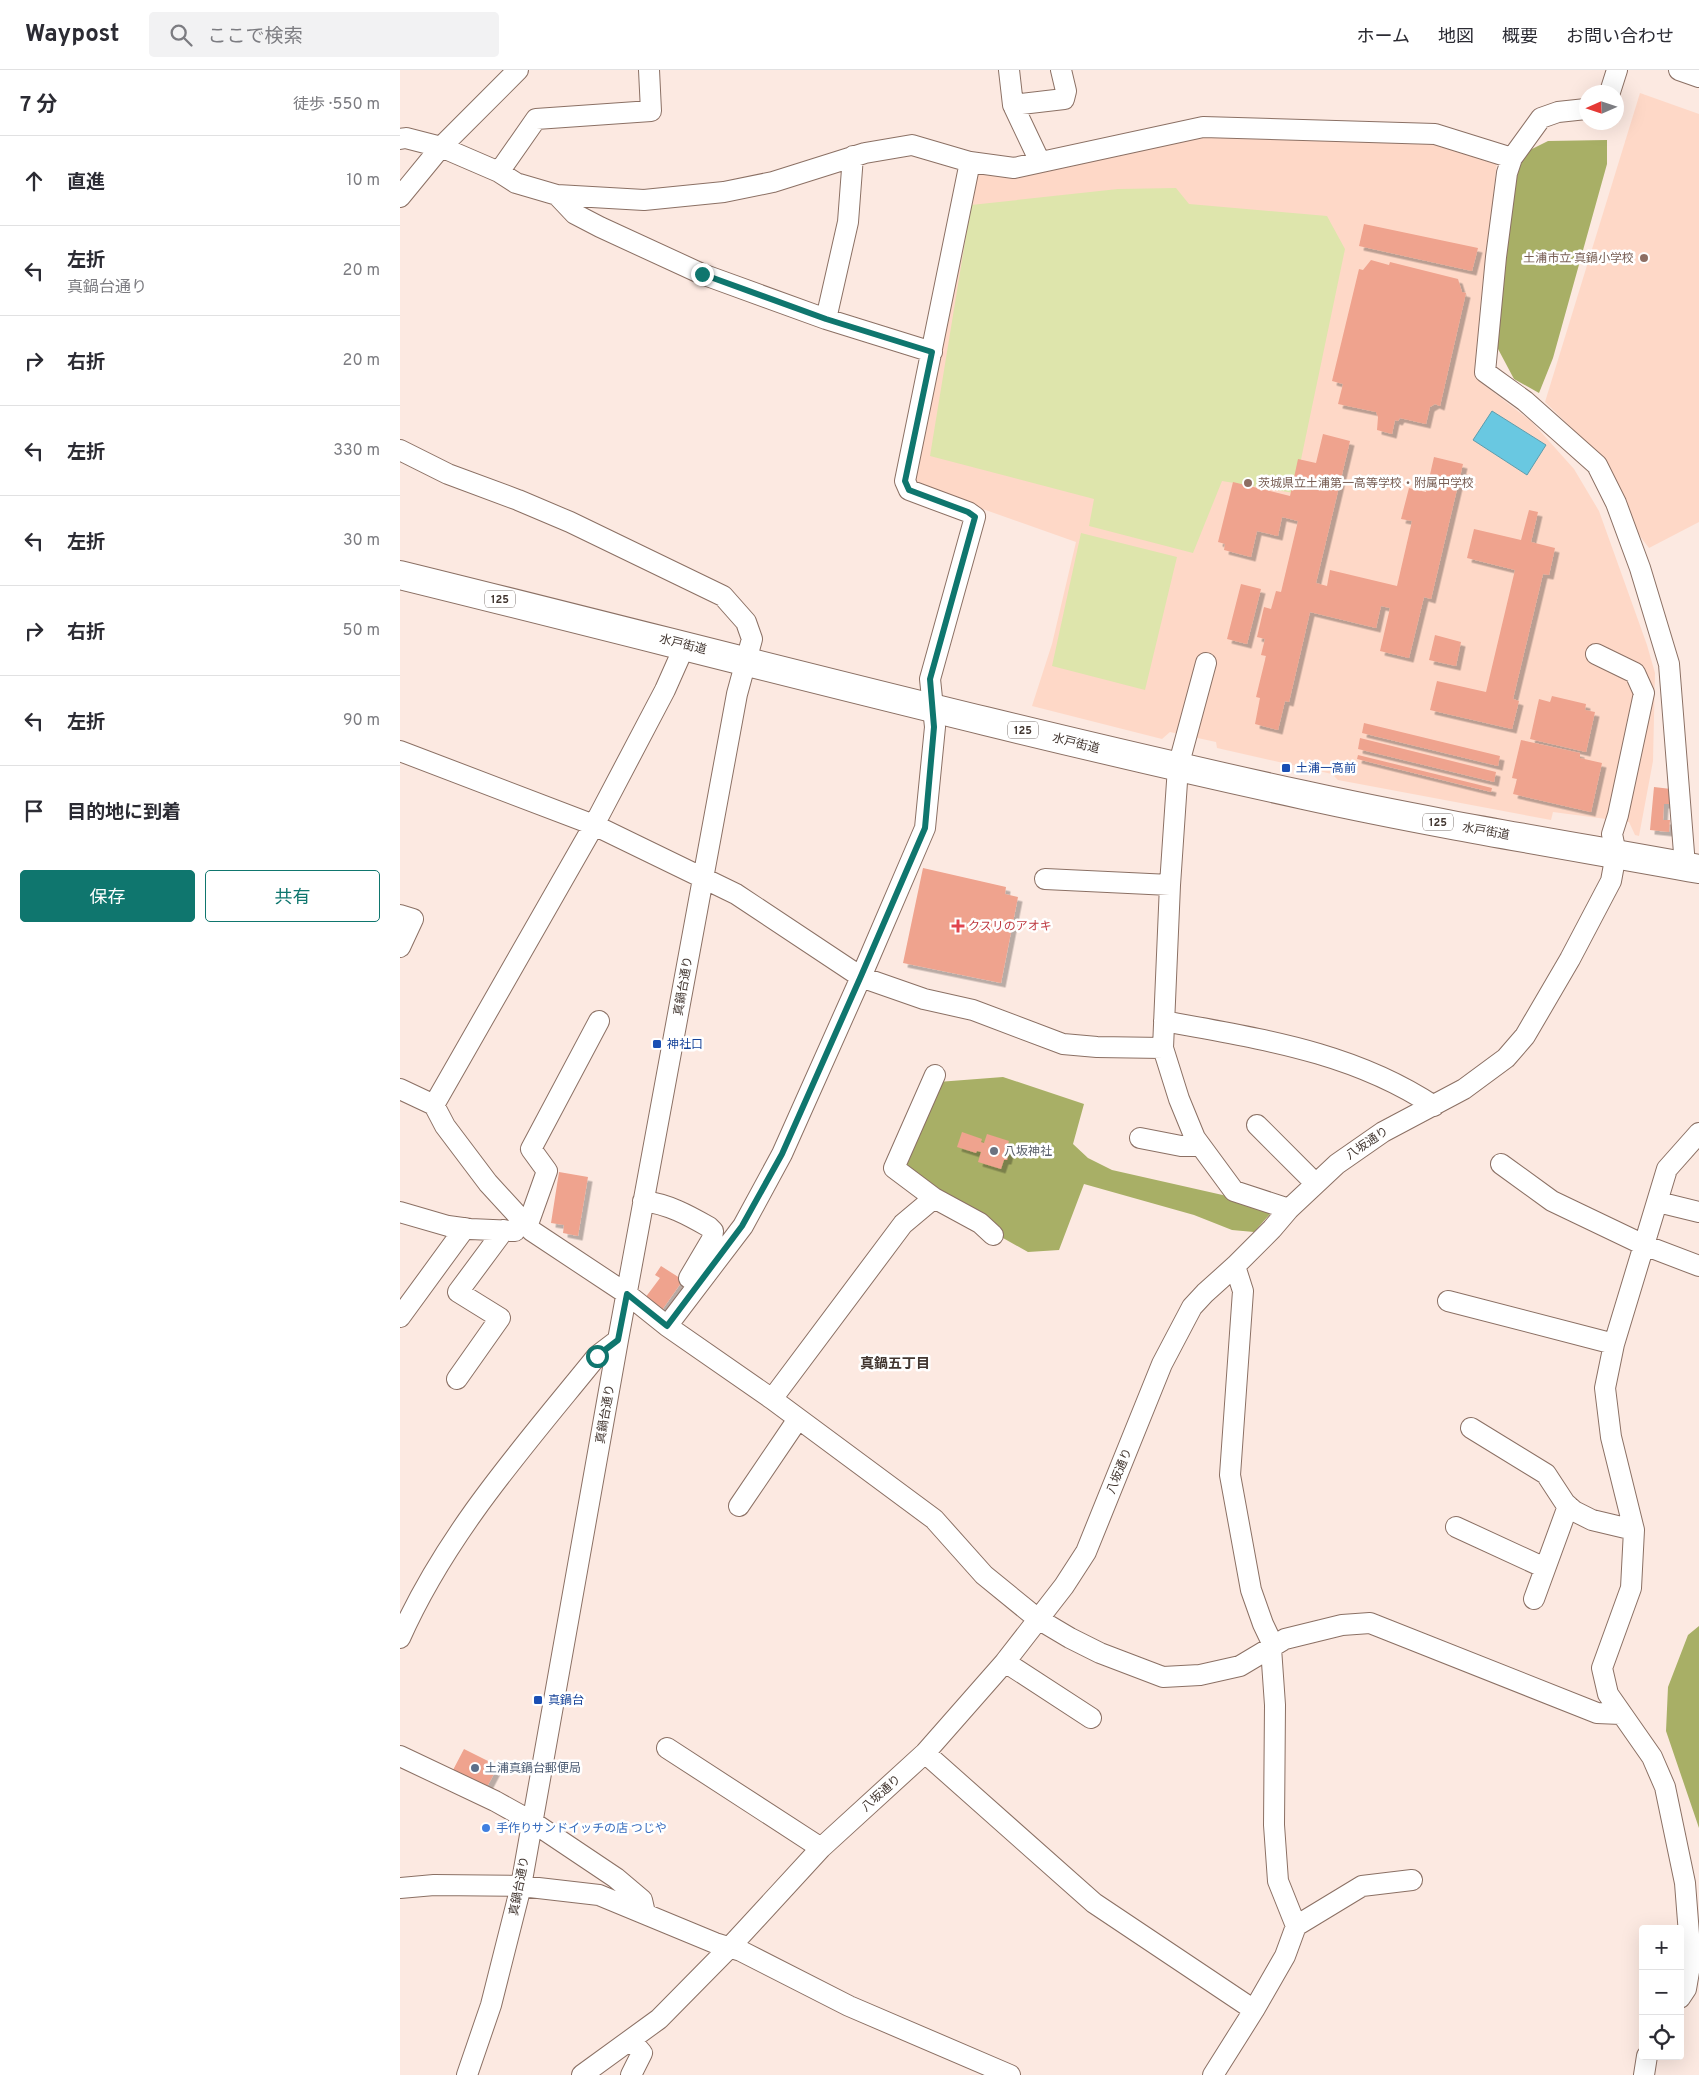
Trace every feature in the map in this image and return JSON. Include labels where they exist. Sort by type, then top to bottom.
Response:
[{"type":"highway","name":"水戸街道","points":[[400,575],[931,708],[1178,767],[1394,814],[1690,868]]},
{"type":"street","points":[[400,197],[441,148],[518,70]]},
{"type":"street","points":[[499,172],[536,118],[651,111],[649,70]]},
{"type":"street","points":[[1009,70],[1013,105],[1040,162]]},
{"type":"street","points":[[1013,105],[1064,99],[1066,91],[1061,70]]},
{"type":"street","points":[[1612,85],[1617,70]]},
{"type":"street","points":[[1679,70],[1699,77]]},
{"type":"street","points":[[1579,110],[1558,112],[1540,118],[1512,158],[1507,173],[1496,257],[1485,372],[1525,401],[1597,465],[1616,502],[1640,568],[1669,664],[1684,853],[1690,868]]},
{"type":"street","points":[[402,136],[441,148],[499,172],[516,183],[557,195],[644,200],[724,192],[773,182],[853,156],[912,144],[970,162],[1014,168],[1203,127],[1435,134],[1512,158]]},
{"type":"street","points":[[826,319],[848,222],[853,156]]},
{"type":"street","points":[[663,1323],[742,1226],[782,1154],[925,828],[934,727],[930,679],[975,517],[968,512],[909,490],[905,481],[970,162]]},
{"type":"street","points":[[557,195],[575,214],[702,274],[826,319],[932,352]]},
{"type":"street","name":"真鍋台通り","points":[[400,450],[448,474],[570,522],[723,596],[746,622],[752,639],[737,694],[643,1201],[531,1821],[521,1886],[491,2005],[467,2075]]},
{"type":"street","points":[[434,1105],[594,825],[665,690],[685,645]]},
{"type":"street","name":"八坂通り","points":[[582,2075],[659,2019],[729,1948],[821,1848],[924,1753],[1005,1662],[1064,1586],[1086,1552],[1162,1364],[1192,1307],[1272,1229],[1315,1183],[1337,1164],[1383,1132],[1464,1088],[1499,1063],[1526,1036],[1600,905],[1611,881],[1616,854],[1612,834],[1618,815],[1644,693],[1635,673],[1596,654]]},
{"type":"street","points":[[1206,664],[1178,767],[1170,885],[1163,1048],[1179,1099],[1195,1138],[1234,1191],[1289,1209]]},
{"type":"street","points":[[400,751],[594,825],[703,880],[736,894],[861,976],[924,999],[974,1010],[1063,1044],[1097,1048],[1163,1048]]},
{"type":"street","points":[[1045,880],[1170,885]]},
{"type":"street","points":[[400,915],[413,919],[400,947]]},
{"type":"street","points":[[529,1229],[547,1171],[530,1149],[599,1021]]},
{"type":"street","points":[[1164,1021],[1286,1044],[1322,1054],[1388,1079],[1434,1106]]},
{"type":"street","points":[[935,1075],[894,1168],[934,1198],[980,1223],[993,1235]]},
{"type":"street","points":[[400,1089],[434,1105],[445,1126],[488,1183],[529,1229],[627,1294],[663,1323],[772,1399],[934,1519],[984,1575],[1038,1619],[1070,1638],[1100,1653],[1163,1677],[1200,1675],[1240,1666],[1285,1639],[1354,1623],[1370,1623],[1597,1713],[1621,1714]]},
{"type":"street","points":[[1257,1125],[1315,1183]]},
{"type":"street","points":[[1684,1992],[1691,1960],[1685,1883],[1665,1787],[1652,1757],[1608,1694],[1602,1668],[1631,1588],[1634,1530],[1611,1437],[1605,1388],[1614,1344],[1667,1169],[1699,1134]]},
{"type":"street","points":[[1140,1138],[1181,1146],[1201,1146]]},
{"type":"street","points":[[1502,1164],[1552,1201],[1644,1245],[1699,1266]]},
{"type":"street","points":[[772,1399],[903,1224],[934,1198]]},
{"type":"street","points":[[643,1201],[657,1203],[677,1210],[713,1231],[712,1239],[663,1323]]},
{"type":"street","points":[[1658,1202],[1699,1212]]},
{"type":"street","points":[[400,1212],[465,1228],[529,1229]]},
{"type":"street","points":[[400,1317],[465,1228]]},
{"type":"street","points":[[457,1380],[500,1318],[458,1292],[504,1230]]},
{"type":"street","points":[[1235,1266],[1243,1291],[1230,1475],[1251,1590],[1272,1646],[1275,1705],[1274,1825],[1278,1881],[1296,1926]]},
{"type":"street","points":[[1448,1301],[1614,1344]]},
{"type":"street","points":[[400,1638],[416,1603],[482,1499],[597,1356],[618,1340]]},
{"type":"street","points":[[738,1506],[798,1419]]},
{"type":"street","points":[[1471,1428],[1546,1474],[1568,1506],[1592,1520],[1634,1530]]},
{"type":"street","points":[[1534,1599],[1568,1506]]},
{"type":"street","points":[[1456,1527],[1545,1568]]},
{"type":"street","points":[[1005,1662],[1091,1718]]},
{"type":"street","points":[[667,1748],[821,1848]]},
{"type":"street","points":[[924,1753],[1094,1903],[1254,2010]]},
{"type":"street","points":[[400,1756],[495,1801],[531,1821],[616,1878],[642,1900],[645,1913]]},
{"type":"street","points":[[1213,2075],[1285,1956],[1296,1926],[1362,1886],[1412,1880]]},
{"type":"street","points":[[1685,1883],[1699,1911]]},
{"type":"street","points":[[400,1888],[434,1885],[521,1886],[599,1895],[729,1948],[741,1951],[849,2006],[1010,2075]]},
{"type":"street","points":[[630,2075],[642,2052],[631,2040]]},
{"type":"street","points":[[1644,2075],[1646,2060]]},
{"type":"shaded area","name":"土浦市立 真鍋小学校","points":[[1640,93],[1699,114],[1699,522],[1649,548],[1639,535],[1628,507],[1589,445],[1545,402]]},
{"type":"shaded area","name":"茨城県立土浦第一高等学校・附属中学校","points":[[1201,134],[1416,139],[1497,160],[1475,378],[1531,421],[1574,469],[1599,511],[1647,645],[1655,673],[1653,761],[1639,836],[1635,835],[1629,822],[1553,812],[1551,820],[1338,780],[1332,774],[1217,748],[1216,742],[1170,732],[1162,739],[1032,706],[1052,644],[1076,542],[915,485],[912,481],[974,174],[980,171]]},
{"type":"green space","points":[[1607,140],[1607,164],[1553,358],[1539,393],[1514,379],[1497,347],[1500,271],[1519,166],[1530,150],[1548,141]]},
{"type":"green space","points":[[1176,188],[1189,204],[1327,216],[1345,249],[1294,493],[1222,481],[1193,553],[1089,526],[1094,499],[930,456],[971,205],[1118,189]]},
{"type":"green space","points":[[1081,533],[1177,557],[1145,690],[1052,666]]},
{"type":"green space","points":[[1003,1077],[1084,1104],[1073,1144],[1088,1158],[1112,1170],[1227,1196],[1271,1213],[1254,1232],[1232,1230],[1194,1215],[1084,1184],[1059,1250],[1028,1252],[1003,1238],[979,1216],[904,1167],[938,1082]]},
{"type":"green space","points":[[1699,1626],[1699,1828],[1666,1731],[1668,1687],[1688,1635]]},
{"type":"water","points":[[1492,411],[1546,445],[1527,475],[1473,440]]},
{"type":"building","points":[[1364,224],[1478,248],[1472,271],[1359,246]]},
{"type":"building","points":[[1371,260],[1389,265],[1390,262],[1458,279],[1462,292],[1466,293],[1440,406],[1435,404],[1430,407],[1426,424],[1400,418],[1398,421],[1395,420],[1392,434],[1377,430],[1378,417],[1376,412],[1338,404],[1343,384],[1332,381],[1359,269],[1363,270]]},
{"type":"building","points":[[1323,434],[1350,441],[1316,583],[1327,586],[1330,570],[1397,586],[1412,521],[1401,519],[1409,488],[1426,492],[1434,457],[1463,464],[1431,599],[1424,597],[1409,658],[1380,651],[1390,608],[1381,606],[1376,628],[1310,612],[1289,702],[1285,701],[1278,730],[1255,724],[1260,698],[1256,697],[1266,656],[1261,655],[1265,639],[1257,637],[1264,607],[1271,609],[1276,591],[1281,592],[1298,521],[1282,517],[1278,536],[1257,531],[1251,557],[1224,550],[1225,544],[1218,542],[1233,482],[1290,496],[1298,459],[1316,463]]},
{"type":"building","points":[[1529,510],[1538,512],[1531,542],[1555,548],[1549,575],[1543,574],[1513,699],[1519,701],[1512,729],[1430,710],[1437,681],[1486,692],[1515,570],[1467,558],[1474,529],[1521,540]]},
{"type":"building","points":[[1241,584],[1261,589],[1247,644],[1227,639]]},
{"type":"building","points":[[1435,635],[1461,642],[1456,666],[1429,660]]},
{"type":"building","points":[[1552,696],[1586,704],[1585,710],[1595,712],[1586,752],[1530,739],[1539,699],[1550,702]]},
{"type":"building","points":[[1364,723],[1500,756],[1498,766],[1362,733]]},
{"type":"building","points":[[1360,738],[1496,772],[1494,782],[1358,749]]},
{"type":"building","points":[[1521,740],[1580,753],[1580,758],[1602,763],[1591,812],[1513,794],[1517,779],[1512,778]]},
{"type":"building","points":[[1358,755],[1492,788],[1491,792],[1357,759]]},
{"type":"building","points":[[1654,787],[1671,789],[1670,804],[1664,804],[1663,820],[1670,820],[1669,832],[1650,830]]},
{"type":"building","points":[[923,868],[1006,887],[1005,894],[1018,897],[1001,983],[903,963]]},
{"type":"building","name":"八坂神社","points":[[962,1132],[982,1139],[981,1142],[984,1143],[987,1134],[1009,1141],[1007,1147],[1010,1148],[1007,1160],[1004,1160],[1001,1169],[978,1162],[981,1152],[977,1151],[976,1153],[957,1147]]},
{"type":"building","points":[[559,1172],[588,1177],[578,1236],[563,1233],[564,1225],[551,1223]]},
{"type":"building","points":[[661,1266],[683,1280],[662,1310],[645,1298],[660,1278],[655,1275]]},
{"type":"building","points":[[464,1749],[498,1766],[487,1787],[453,1770]]},
{"type":"place","name":"土浦市立 真鍋小学校","points":[[1644,258]]},
{"type":"place","name":"茨城県立土浦第一高等学校・附属中学校","points":[[1248,483]]},
{"type":"place","name":"土浦一高前","points":[[1286,768]]},
{"type":"place","name":"クスリのアオキ","points":[[958,926]]},
{"type":"place","name":"神社口","points":[[657,1044]]},
{"type":"place","name":"八坂神社","points":[[994,1151]]},
{"type":"place","name":"真鍋台","points":[[538,1700]]},
{"type":"place","name":"土浦真鍋台郵便局","points":[[475,1768]]},
{"type":"place","name":"手作りサンドイッチの店 つじや","points":[[486,1828]]},
{"type":"district","name":"真鍋五丁目","points":[[895,1363]]},
{"type":"route","points":[[597,1356],[618,1340],[627,1294],[667,1326],[742,1226],[782,1154],[925,828],[932,767],[934,727],[930,679],[975,517],[968,512],[909,490],[905,481],[932,352],[826,319],[702,274]]}]
